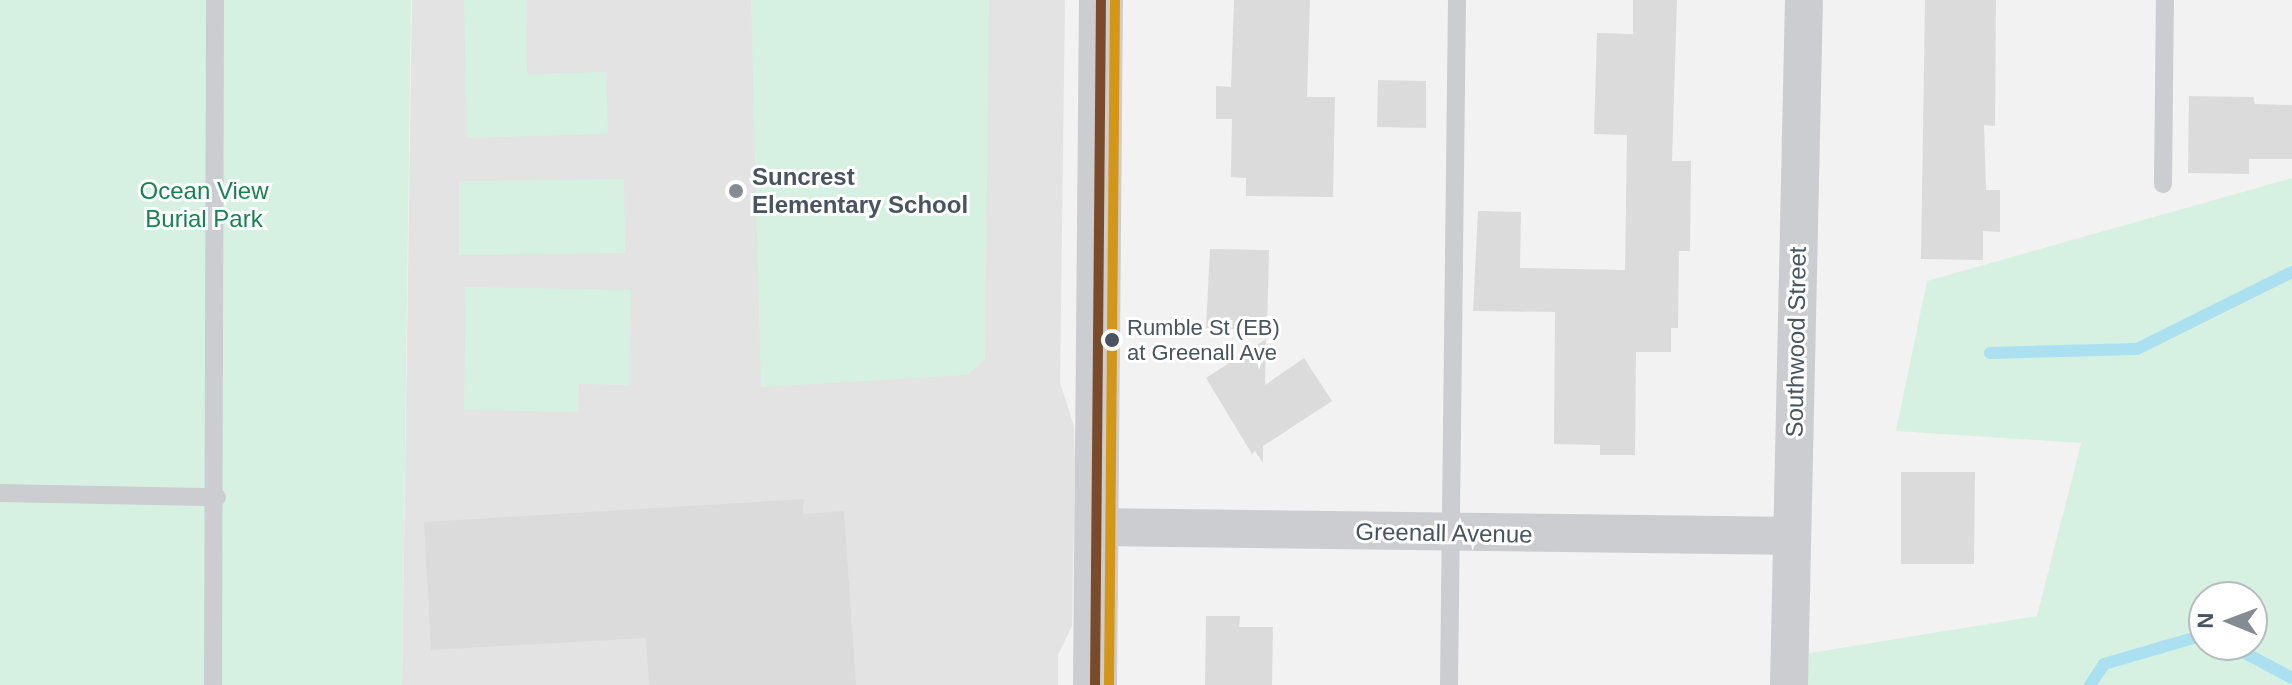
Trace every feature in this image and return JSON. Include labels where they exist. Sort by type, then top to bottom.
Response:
[{"type":"street","points":[[1095,685],[1101,0]]},
{"type":"street","name":"Southwood Street","points":[[1789,685],[1804,0]]},
{"type":"street","name":"Greenall Avenue","points":[[1096,527],[1792,536]]},
{"type":"lane","points":[[213,685],[217,497],[215,0]]},
{"type":"lane","points":[[1449,685],[1457,0]]},
{"type":"lane","points":[[2163,184],[2165,0]]},
{"type":"lane","points":[[0,493],[217,497]]},
{"type":"shaded area","name":"Suncrest Elementary School","points":[[412,0],[1065,0],[1060,382],[1074,426],[1075,468],[1072,626],[1058,655],[1058,685],[402,685]]},
{"type":"green space","name":"Ocean View Burial Park","points":[[0,0],[411,0],[402,685],[0,685]]},
{"type":"green space","points":[[464,0],[526,0],[527,74],[606,72],[608,134],[467,138]]},
{"type":"green space","points":[[751,0],[989,0],[985,360],[967,375],[761,387]]},
{"type":"green space","points":[[2292,178],[2292,685],[1802,685],[1804,654],[2037,616],[2081,443],[1896,431],[1927,281]]},
{"type":"green space","points":[[624,179],[625,253],[459,255],[459,181]]},
{"type":"green space","points":[[466,287],[631,290],[629,385],[579,384],[578,412],[464,410]]},
{"type":"building","points":[[1234,0],[1310,0],[1307,97],[1335,97],[1333,197],[1246,196],[1246,178],[1231,177],[1232,119],[1216,119],[1216,86],[1231,87]]},
{"type":"building","points":[[1633,0],[1677,0],[1672,161],[1691,161],[1690,251],[1679,251],[1678,328],[1671,328],[1671,352],[1636,352],[1635,455],[1600,455],[1600,445],[1554,444],[1555,312],[1473,311],[1478,211],[1521,212],[1520,268],[1625,270],[1627,135],[1594,134],[1597,33],[1633,34]]},
{"type":"building","points":[[1925,0],[1996,0],[1995,126],[1984,125],[1986,190],[2000,190],[2000,232],[1983,231],[1983,260],[1921,259]]},
{"type":"building","points":[[1378,80],[1426,81],[1426,128],[1377,127]]},
{"type":"building","points":[[2189,96],[2253,97],[2255,104],[2292,105],[2292,159],[2249,159],[2249,174],[2188,173]]},
{"type":"building","points":[[1210,249],[1269,250],[1267,330],[1206,328]]},
{"type":"building","points":[[1266,339],[1265,385],[1304,358],[1332,401],[1263,446],[1263,463],[1255,451],[1252,454],[1206,378]]},
{"type":"building","points":[[1901,472],[1975,472],[1974,564],[1901,564]]},
{"type":"building","points":[[804,499],[803,514],[844,511],[856,685],[649,685],[646,638],[431,650],[424,522]]},
{"type":"building","points":[[1206,616],[1240,616],[1239,627],[1273,627],[1272,685],[1205,685]]},
{"type":"waterway","points":[[1990,353],[2137,349],[2292,272]]},
{"type":"waterway","points":[[2090,685],[2104,664],[2188,640]]},
{"type":"waterway","points":[[2260,661],[2292,678]]},
{"type":"transit line","points":[[1095,685],[1101,0]]},
{"type":"transit line","points":[[1109,685],[1115,0]]},
{"type":"place","name":"Suncrest Elementary School","points":[[736,191]]},
{"type":"place","name":"Rumble St (EB) at Greenall Ave","points":[[1112,340]]}]
